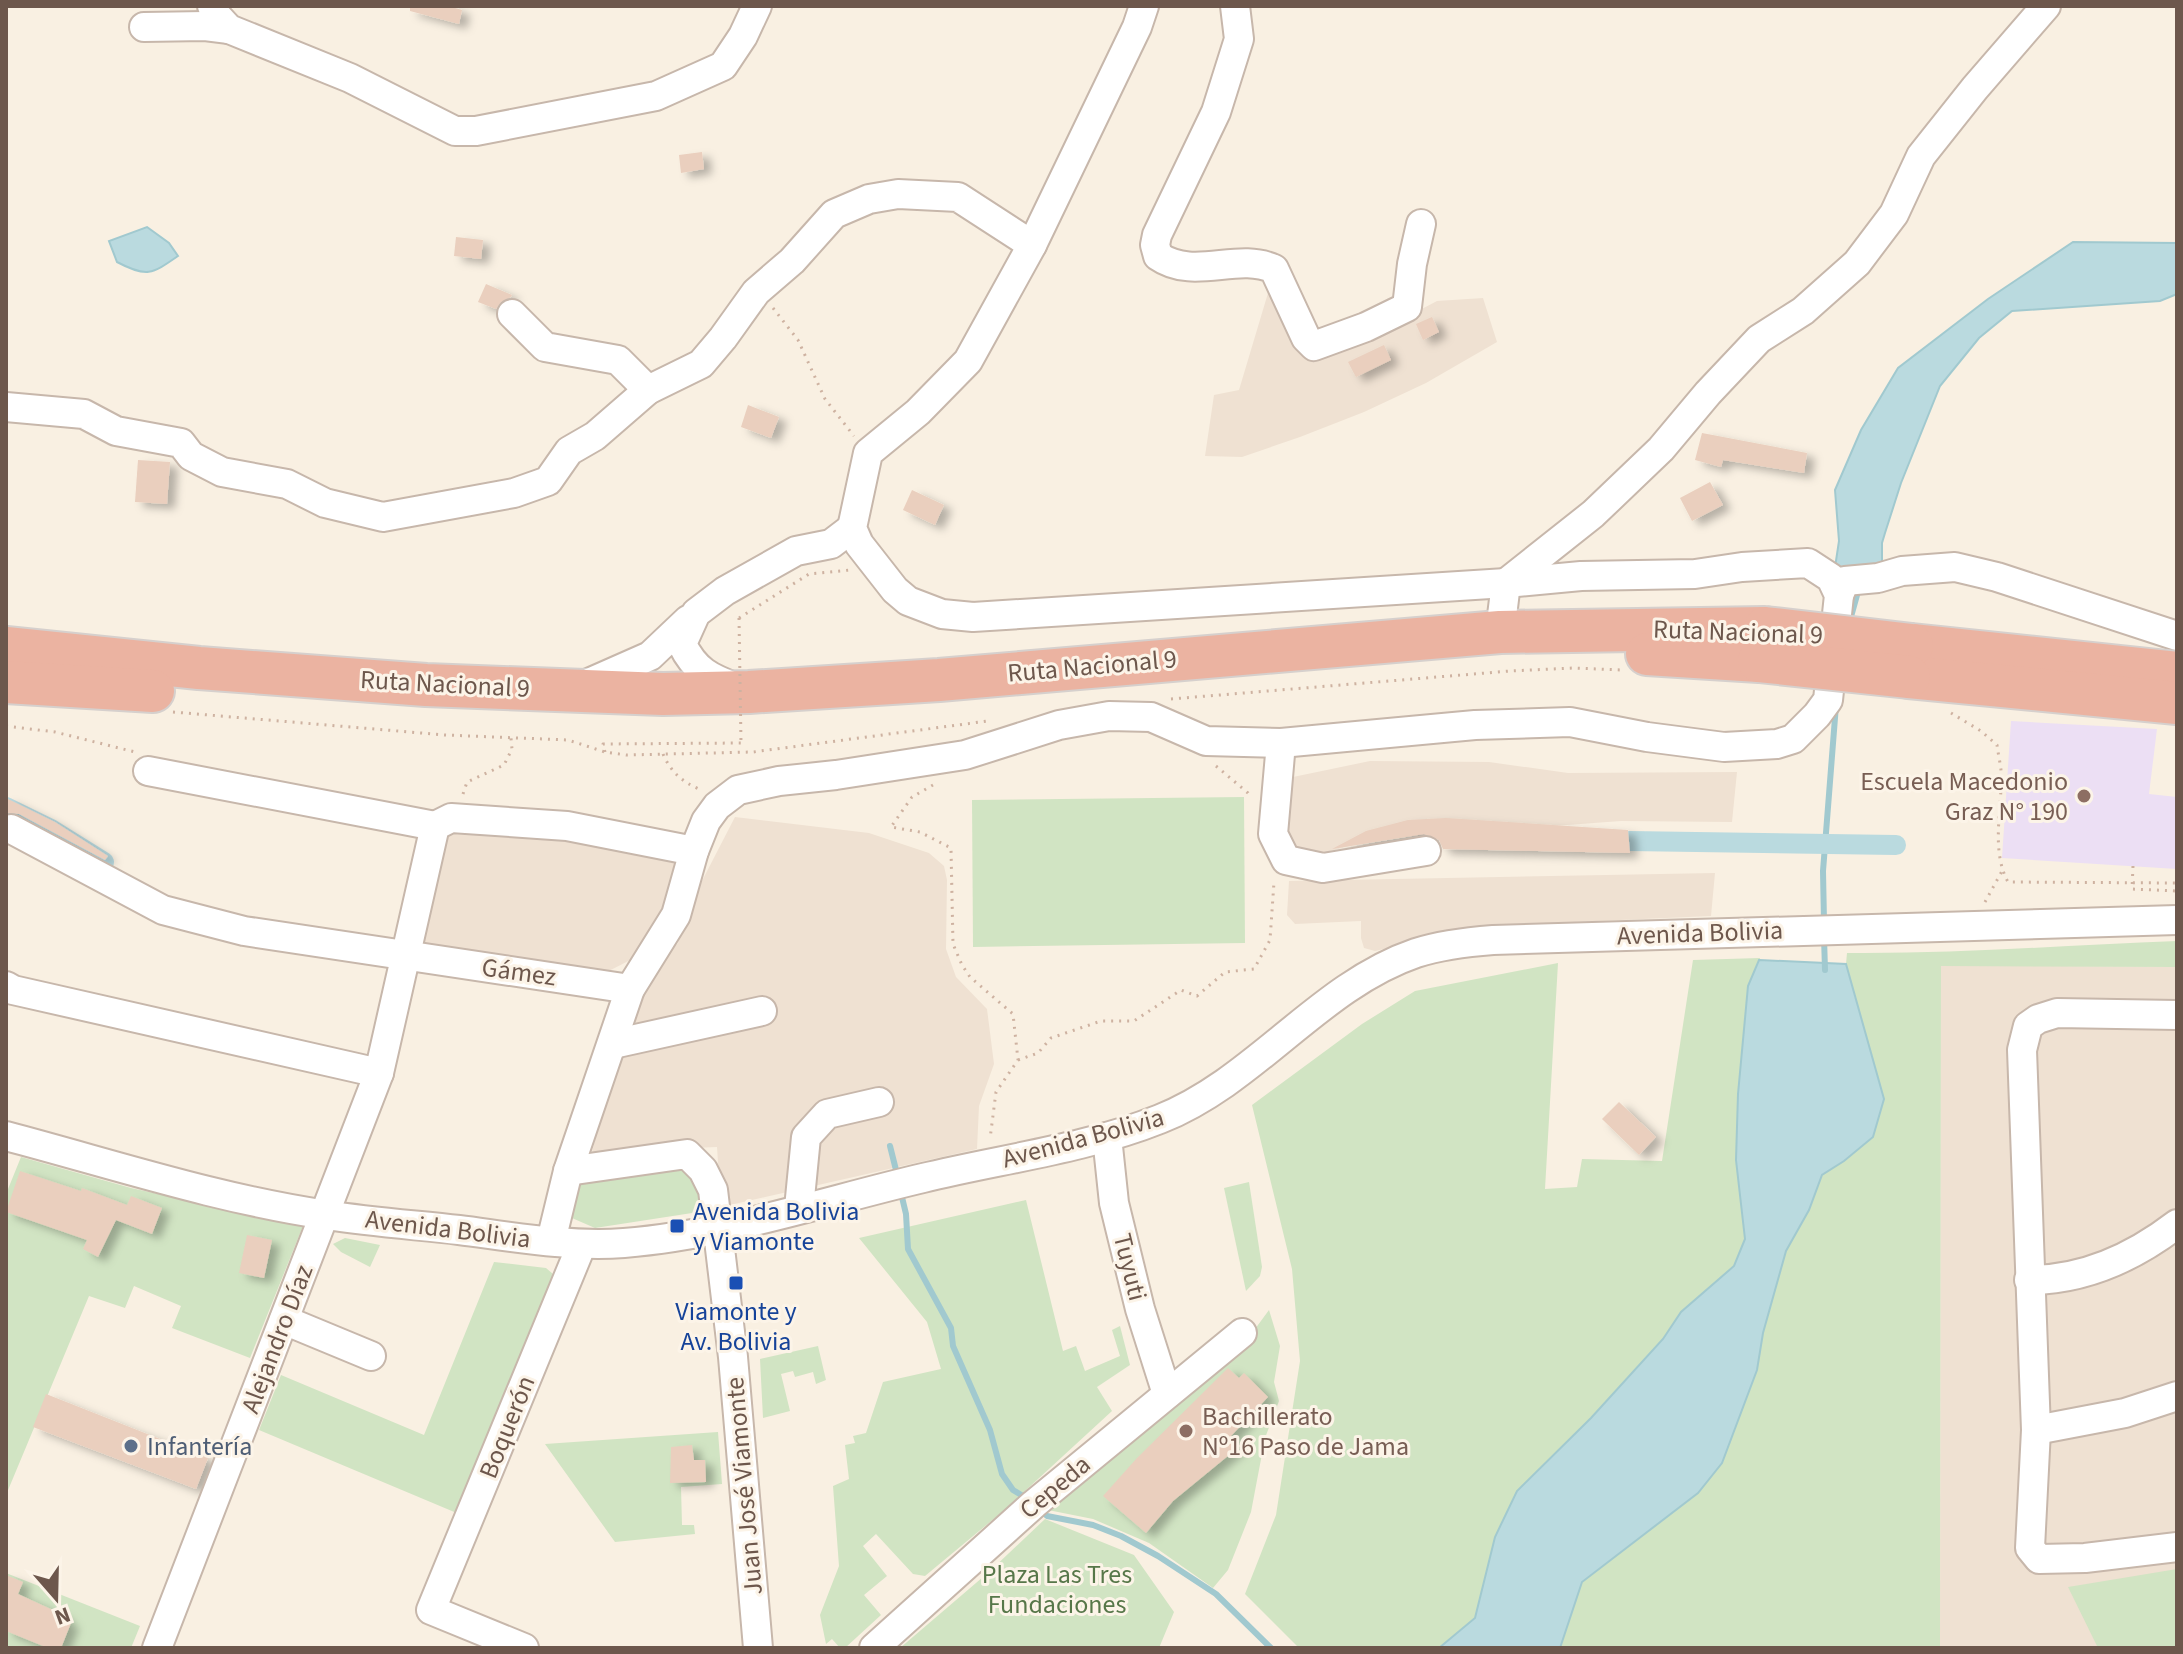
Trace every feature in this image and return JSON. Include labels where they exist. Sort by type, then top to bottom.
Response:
[{"type":"highway","name":"Ruta Nacional 9","points":[[6,648],[245,672],[426,685],[663,694],[939,680],[1500,632],[1762,644],[1910,661],[2177,703]]},
{"type":"highway","name":"Ruta Nacional 9","points":[[6,682],[523,717],[768,719],[968,702],[1304,666],[1455,656],[1762,644]]},
{"type":"highway","name":"Ruta Nacional 9","points":[[1910,661],[2177,673]]},
{"type":"street","points":[[212,6],[229,29]]},
{"type":"street","points":[[144,27],[205,26],[229,29],[350,78],[455,131],[476,131],[656,96],[723,66],[743,36],[757,6]]},
{"type":"street","points":[[1144,6],[1137,27],[1032,245],[968,361],[918,412],[868,453],[852,528],[859,544],[895,590],[908,601],[942,614],[973,617],[1581,576],[1695,574],[1742,567],[1808,563],[1831,578],[1839,595]]},
{"type":"street","points":[[1235,6],[1239,39],[1216,112],[1157,235],[1155,245],[1158,256],[1169,264],[1183,267],[1261,263],[1274,269],[1306,338],[1314,346],[1366,327],[1407,307],[1421,224]]},
{"type":"street","points":[[1500,632],[1506,583],[1593,514],[1661,449],[1759,339],[1803,311],[1857,263],[1894,214],[1921,156],[2046,6]]},
{"type":"street","points":[[6,407],[84,414],[116,431],[181,443],[191,456],[222,472],[287,484],[325,503],[383,517],[514,493],[548,481],[569,451],[595,436],[648,390],[701,364],[756,292],[792,261],[834,214],[869,199],[898,194],[958,197],[1032,245]]},
{"type":"street","points":[[512,314],[545,347],[618,360],[648,390]]},
{"type":"street","points":[[574,690],[650,656],[725,591],[774,562],[796,551],[831,544],[852,528]]},
{"type":"street","points":[[551,1241],[568,1171],[630,989],[676,915],[706,821],[717,806],[738,790],[779,781],[965,755],[1059,725],[1109,716],[1151,717],[1206,741],[1281,743],[1475,725],[1570,722],[1647,737],[1724,747],[1777,744],[1793,739],[1828,700],[1839,595],[1845,581],[1878,578],[1902,571],[1955,567],[1997,577],[2177,636]]},
{"type":"street","points":[[696,613],[682,644],[690,662],[713,679],[749,692]]},
{"type":"street","points":[[1281,743],[1273,834],[1286,860],[1323,868],[1426,851]]},
{"type":"street","points":[[143,762],[435,826],[451,818],[567,826],[694,851]]},
{"type":"street","name":"Alejandro Díaz","points":[[157,1648],[379,1073],[408,956],[435,826]]},
{"type":"street","name":"Gámez","points":[[11,829],[163,910],[244,931],[630,989]]},
{"type":"street","name":"Avenida Bolivia","points":[[6,1136],[224,1195],[325,1215],[582,1244],[652,1241],[1107,1137],[1161,1119],[1228,1083],[1322,1007],[1386,967],[1412,954],[1454,943],[1783,930],[2177,920]]},
{"type":"street","points":[[6,986],[28,994],[379,1073]]},
{"type":"street","points":[[613,1044],[762,1011]]},
{"type":"street","points":[[2177,1015],[2057,1013],[2028,1026],[2022,1050],[2036,1430],[2030,1548],[2039,1559],[2085,1558],[2177,1547]]},
{"type":"street","points":[[799,1208],[806,1137],[827,1114],[879,1102]]},
{"type":"street","name":"Tuyuti","points":[[1107,1137],[1114,1203],[1140,1309],[1167,1394]]},
{"type":"street","name":"Juan José Viamonte","points":[[568,1171],[687,1154],[703,1170],[713,1190],[758,1648]]},
{"type":"street","points":[[2029,1280],[2055,1280],[2111,1263],[2136,1252],[2177,1224]]},
{"type":"street","name":"Boquerón","points":[[524,1648],[431,1610],[582,1244]]},
{"type":"street","points":[[284,1320],[371,1356]]},
{"type":"street","name":"Cepeda","points":[[874,1648],[1034,1504],[1242,1333]]},
{"type":"street","points":[[2036,1430],[2125,1413],[2177,1396]]},
{"type":"path","points":[[756,292],[783,319],[798,340],[825,399],[868,453]]},
{"type":"path","points":[[605,752],[603,744],[741,743],[739,618],[809,574],[876,568]]},
{"type":"path","points":[[1178,698],[1200,723],[1212,764],[1248,793],[1253,801]]},
{"type":"path","points":[[1947,711],[1981,731],[1997,745],[2001,770],[1999,847],[2002,871],[2008,882],[2177,883]]},
{"type":"path","points":[[6,726],[55,732],[143,762]]},
{"type":"path","points":[[462,798],[467,782],[504,765],[512,749],[511,738]]},
{"type":"path","points":[[663,754],[669,768],[682,781],[699,789],[717,806]]},
{"type":"path","points":[[935,785],[912,797],[891,827],[920,832],[951,848],[953,944],[970,977],[1013,1014],[1018,1060]]},
{"type":"path","points":[[2133,866],[2132,889],[2177,891]]},
{"type":"path","points":[[1965,926],[1984,903],[2002,871]]},
{"type":"path","points":[[989,1163],[991,1116],[996,1092],[1018,1060],[1038,1053],[1051,1038],[1101,1021],[1134,1021],[1181,990],[1197,996],[1225,972],[1254,969],[1270,940],[1274,878]]},
{"type":"shaded area","points":[[1271,283],[1304,353],[1437,301],[1483,298],[1497,342],[1426,383],[1300,437],[1242,457],[1205,456],[1214,395],[1239,390]]},
{"type":"shaded area","name":"Escuela Macedonio Graz N° 190","points":[[2011,721],[2157,729],[2149,794],[2177,797],[2177,869],[2002,858]]},
{"type":"shaded area","points":[[1370,761],[1489,762],[1568,773],[1737,772],[1732,822],[1621,821],[1376,839],[1315,855],[1300,864],[1281,827],[1293,777]]},
{"type":"shaded area","points":[[735,817],[869,833],[929,853],[944,866],[947,880],[946,949],[956,977],[987,1009],[994,1064],[979,1106],[977,1149],[721,1207],[717,1147],[592,1152],[616,1059],[657,965],[678,943],[687,910]]},
{"type":"shaded area","points":[[448,834],[554,837],[671,856],[682,869],[640,955],[599,976],[422,950]]},
{"type":"shaded area","points":[[1715,873],[1711,916],[1484,926],[1375,951],[1364,948],[1361,921],[1295,924],[1287,915],[1289,881]]},
{"type":"shaded area","points":[[1941,965],[2177,967],[2177,1648],[1940,1648]]},
{"type":"green space","points":[[1244,797],[1245,943],[973,947],[972,800]]},
{"type":"green space","points":[[2177,941],[2177,967],[1941,966],[1940,1648],[1560,1648],[1582,1582],[1632,1544],[1757,1370],[1763,1333],[1786,1251],[1809,1210],[1822,1175],[1844,1161],[1884,1099],[1846,964],[1847,953],[1971,951]]},
{"type":"green space","points":[[1760,958],[1738,1094],[1736,1160],[1745,1239],[1734,1266],[1681,1312],[1663,1339],[1591,1418],[1517,1491],[1495,1537],[1475,1618],[1439,1648],[1299,1648],[1245,1594],[1276,1515],[1300,1361],[1292,1269],[1252,1105],[1362,1024],[1415,991],[1558,963],[1545,1189],[1577,1187],[1582,1159],[1662,1161],[1693,960]]},
{"type":"green space","points":[[21,1157],[131,1188],[303,1226],[250,1358],[172,1328],[181,1306],[134,1286],[125,1308],[89,1296],[6,1495],[6,1194]]},
{"type":"green space","points":[[682,1162],[704,1185],[705,1211],[595,1228],[565,1215],[579,1176]]},
{"type":"green space","points":[[1249,1182],[1262,1267],[1260,1276],[1246,1291],[1224,1188]]},
{"type":"green space","points":[[1026,1200],[1063,1351],[1076,1346],[1085,1371],[1120,1356],[1112,1330],[1120,1326],[1130,1365],[1097,1387],[1112,1411],[1002,1512],[925,1576],[913,1574],[876,1534],[863,1546],[887,1576],[864,1595],[881,1615],[845,1648],[840,1648],[832,1639],[826,1644],[820,1615],[839,1566],[833,1486],[849,1479],[845,1445],[855,1443],[853,1436],[866,1433],[883,1382],[941,1369],[927,1322],[859,1238]]},
{"type":"green space","points":[[345,1238],[380,1245],[370,1267],[341,1252],[333,1244]]},
{"type":"green space","points":[[494,1262],[546,1268],[553,1274],[540,1314],[459,1514],[259,1430],[281,1375],[424,1435]]},
{"type":"green space","points":[[1269,1310],[1280,1346],[1274,1382],[1279,1401],[1265,1438],[1251,1512],[1228,1570],[1213,1588],[1149,1543],[1093,1519],[1043,1509],[1244,1344]]},
{"type":"green space","points":[[818,1346],[826,1380],[816,1384],[813,1372],[795,1377],[793,1371],[781,1374],[790,1411],[763,1418],[760,1359]]},
{"type":"green space","points":[[718,1432],[722,1484],[681,1487],[682,1525],[694,1525],[695,1534],[615,1542],[545,1444]]},
{"type":"green space","name":"Plaza Las Tres Fundaciones","points":[[1045,1519],[1134,1555],[1174,1612],[1159,1648],[900,1648],[990,1571]]},
{"type":"green space","points":[[2177,1569],[2177,1648],[2098,1648],[2068,1587]]},
{"type":"green space","points":[[6,1573],[140,1626],[131,1648],[6,1648]]},
{"type":"water","points":[[147,227],[169,243],[178,256],[149,272],[117,262],[109,241]]},
{"type":"water","points":[[2073,242],[2177,243],[2177,294],[2160,301],[2012,311],[1979,338],[1940,386],[1901,483],[1885,533],[1882,572],[1834,574],[1839,541],[1835,490],[1861,430],[1898,368],[1988,299]]},
{"type":"water","points":[[1759,960],[1846,964],[1884,1099],[1873,1137],[1822,1175],[1809,1210],[1786,1251],[1763,1333],[1757,1370],[1722,1463],[1698,1493],[1582,1582],[1560,1648],[1439,1648],[1475,1618],[1495,1537],[1517,1491],[1591,1418],[1663,1339],[1681,1312],[1734,1266],[1745,1239],[1736,1160],[1738,1094],[1748,986]]},
{"type":"building","points":[[410,6],[448,6],[462,10],[459,24],[410,11]]},
{"type":"building","points":[[702,152],[704,169],[681,173],[679,155]]},
{"type":"building","points":[[456,237],[483,240],[481,259],[454,256]]},
{"type":"building","points":[[486,284],[512,295],[496,309],[478,302]]},
{"type":"building","points":[[1432,317],[1439,332],[1423,340],[1416,324]]},
{"type":"building","points":[[1384,345],[1391,360],[1356,377],[1348,362]]},
{"type":"building","points":[[748,405],[779,417],[771,438],[741,427]]},
{"type":"building","points":[[1702,433],[1807,453],[1804,473],[1723,460],[1721,467],[1695,460]]},
{"type":"building","points":[[138,460],[170,462],[167,504],[135,502]]},
{"type":"building","points":[[1710,482],[1723,505],[1692,521],[1680,498]]},
{"type":"building","points":[[912,490],[944,505],[935,525],[903,510]]},
{"type":"building","points":[[6,798],[55,822],[108,856],[105,860],[19,814],[6,813]]},
{"type":"building","points":[[1446,818],[1628,830],[1630,853],[1443,849],[1439,840],[1424,834],[1332,849],[1366,831],[1408,820]]},
{"type":"building","points":[[1619,1102],[1656,1137],[1639,1155],[1602,1119]]},
{"type":"building","points":[[20,1171],[81,1191],[82,1188],[127,1205],[131,1196],[162,1208],[152,1234],[116,1220],[98,1257],[83,1249],[87,1240],[6,1212]]},
{"type":"building","points":[[247,1235],[272,1240],[264,1278],[239,1273]]},
{"type":"building","name":"Bachillerato Nº16 Paso de Jama","points":[[1228,1368],[1239,1378],[1244,1373],[1268,1397],[1231,1436],[1240,1446],[1173,1501],[1146,1533],[1103,1496]]},
{"type":"building","name":"Infantería","points":[[46,1394],[208,1458],[196,1489],[33,1427]]},
{"type":"building","points":[[692,1445],[694,1460],[705,1460],[706,1482],[670,1483],[671,1447]]},
{"type":"building","points":[[6,1575],[23,1582],[18,1594],[66,1616],[64,1620],[71,1623],[61,1648],[48,1648],[6,1631]]},
{"type":"waterway","points":[[1849,624],[1859,588]]},
{"type":"waterway","points":[[1824,922],[1823,871],[1836,705]]},
{"type":"waterway","points":[[6,807],[51,829],[104,862]]},
{"type":"waterway","points":[[1629,841],[1896,845]]},
{"type":"waterway","points":[[1824,937],[1825,970]]},
{"type":"waterway","points":[[890,1146],[898,1178]]},
{"type":"waterway","points":[[901,1193],[908,1249],[951,1328],[953,1346],[990,1430],[1002,1474],[1013,1490],[1026,1498]]},
{"type":"waterway","points":[[1041,1510],[1047,1516],[1093,1525],[1121,1536],[1158,1556],[1216,1594],[1271,1648]]},
{"type":"place","name":"Escuela Macedonio Graz N° 190","points":[[2084,796]]},
{"type":"place","name":"Avenida Bolivia y Viamonte","points":[[677,1226]]},
{"type":"place","name":"Viamonte y Av. Bolivia","points":[[736,1283]]},
{"type":"place","name":"Bachillerato Nº16 Paso de Jama","points":[[1186,1431]]},
{"type":"place","name":"Infantería","points":[[131,1446]]}]
